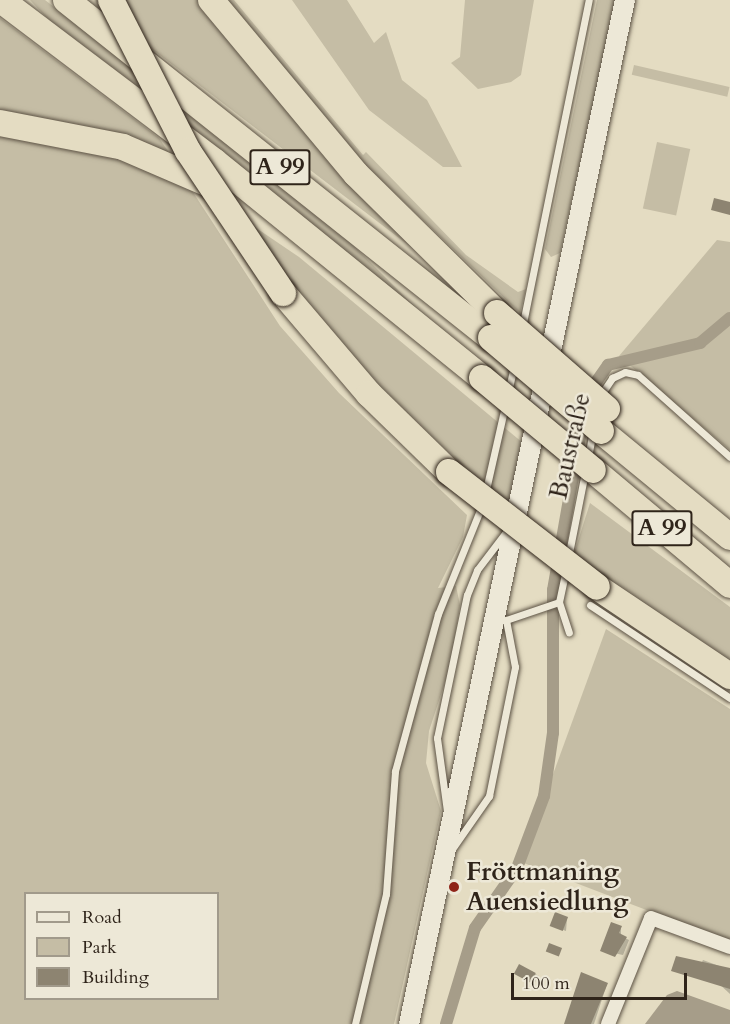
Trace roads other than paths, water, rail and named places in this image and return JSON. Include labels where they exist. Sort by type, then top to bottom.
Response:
[{"type":"highway","name":"A 99","points":[[1,0],[356,275],[730,585]]},
{"type":"highway","name":"A 99","points":[[66,0],[491,338],[604,420],[675,491],[730,537]]},
{"type":"highway","points":[[111,0],[188,151],[283,293],[369,394],[449,472],[594,596],[730,676]]},
{"type":"highway","points":[[211,0],[356,174],[604,420]]},
{"type":"highway","points":[[0,123],[90,137],[150,156],[228,193],[331,268],[356,275]]},
{"type":"main road","points":[[410,1024],[501,618],[517,515],[625,0]]},
{"type":"street","points":[[608,1024],[651,918],[730,948]]},
{"type":"lane","points":[[355,1024],[386,894],[396,771],[438,614],[474,534],[490,476],[589,0]]},
{"type":"lane","name":"Baustraße","points":[[569,632],[557,603],[600,398],[612,378],[625,372],[638,375],[730,457]]},
{"type":"lane","points":[[450,839],[437,738],[462,617],[477,570],[517,515]]},
{"type":"lane","points":[[594,596],[730,698]]},
{"type":"lane","points":[[446,859],[489,796],[515,667],[501,618],[557,603]]},
{"type":"waterway","points":[[587,395],[608,365],[700,343],[730,318]]},
{"type":"waterway","points":[[446,1024],[475,928],[517,868],[544,796],[553,733],[553,590],[584,415]]},
{"type":"place","name":"Fröttmaning Auensiedlung","points":[[454,887]]}]
